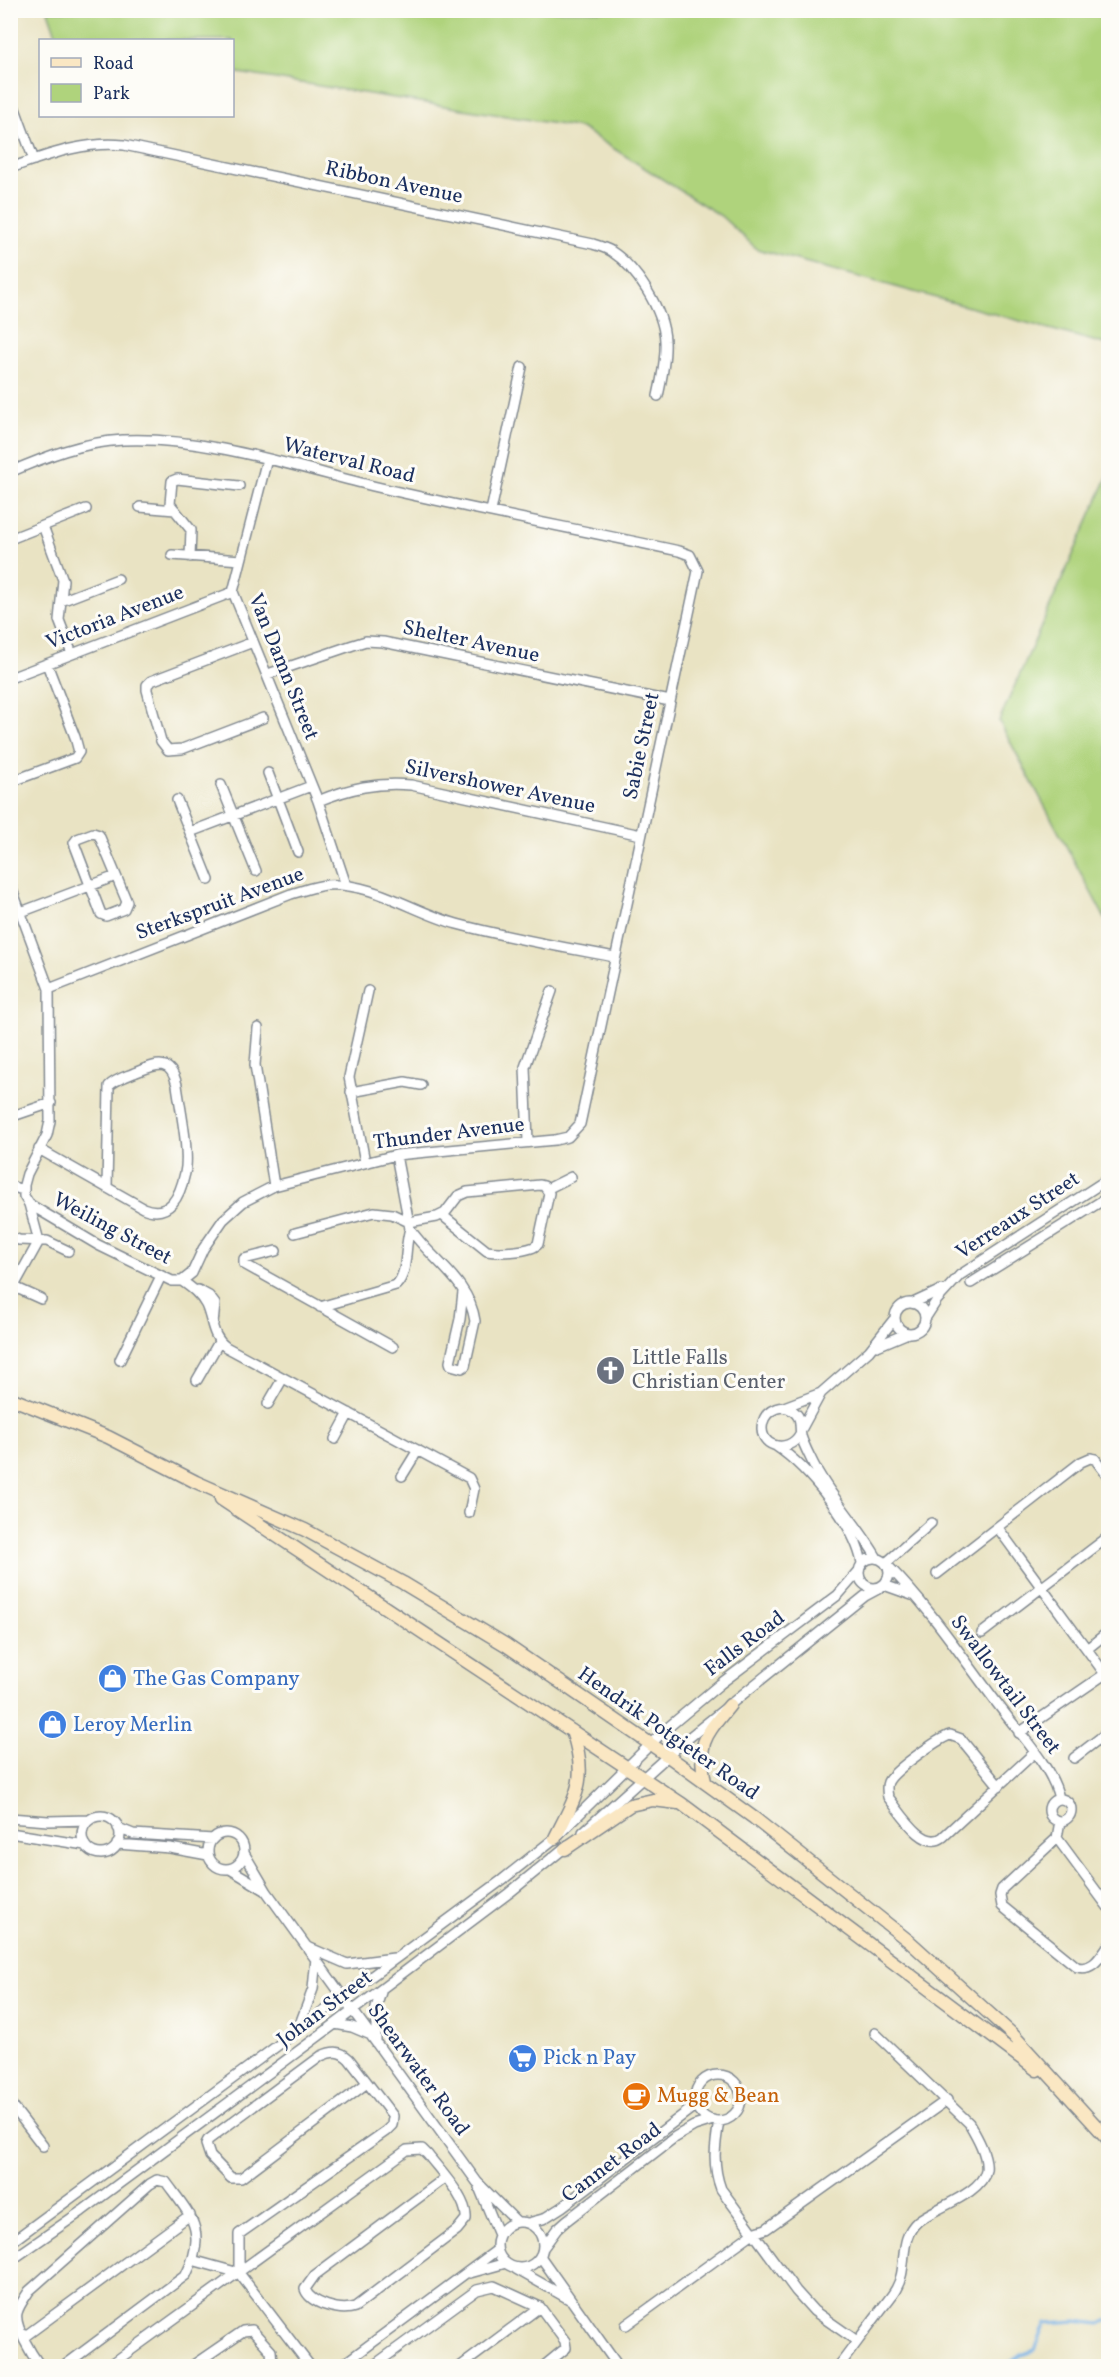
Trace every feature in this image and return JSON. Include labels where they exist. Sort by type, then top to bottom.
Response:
[{"type":"main road","name":"Hendrik Potgieter Road","points":[[10,1398],[108,1437],[196,1482],[305,1530],[403,1583],[506,1645],[754,1818],[910,1942],[1013,2035],[1108,2139]]},
{"type":"main road","name":"Hendrik Potgieter Road","points":[[196,1482],[682,1804],[1066,2092]]},
{"type":"main road","points":[[705,1782],[701,1755],[704,1738],[730,1705]]},
{"type":"main road","points":[[555,1838],[574,1802],[579,1783],[580,1753],[572,1731]]},
{"type":"main road","points":[[565,1849],[630,1805],[653,1800],[682,1804]]},
{"type":"street","points":[[10,95],[34,160]]},
{"type":"street","name":"Ribbon Avenue","points":[[10,168],[75,147],[93,144],[124,145],[593,244],[610,251],[628,266],[645,287],[656,309],[666,339],[664,368],[657,396]]},
{"type":"street","points":[[490,511],[522,367]]},
{"type":"street","name":"Waterval Road","points":[[10,472],[57,452],[91,444],[123,440],[172,441],[267,459],[395,491],[679,551]]},
{"type":"street","name":"Van Damn Street","points":[[267,459],[233,592],[318,801],[346,885]]},
{"type":"street","points":[[190,557],[191,530],[170,500],[171,484],[174,480],[238,486]]},
{"type":"street","points":[[140,507],[175,510]]},
{"type":"street","points":[[10,539],[86,509]]},
{"type":"street","points":[[43,526],[63,580],[59,620],[72,654]]},
{"type":"street","name":"Sabie Street","points":[[615,957],[698,571],[690,555],[679,551]]},
{"type":"street","points":[[172,555],[241,560]]},
{"type":"street","points":[[61,601],[118,579]]},
{"type":"street","name":"Victoria Avenue","points":[[10,678],[233,592]]},
{"type":"street","name":"Shelter Avenue","points":[[268,674],[366,641],[383,642],[670,701]]},
{"type":"street","points":[[253,642],[151,681],[147,685],[147,690],[161,741],[168,750],[182,749],[263,718]]},
{"type":"street","points":[[10,782],[75,758],[79,752],[47,664]]},
{"type":"street","points":[[268,773],[298,852]]},
{"type":"street","name":"Silvershower Avenue","points":[[318,801],[347,789],[364,785],[388,783],[411,785],[641,836]]},
{"type":"street","points":[[221,785],[256,871]]},
{"type":"street","points":[[190,832],[311,786]]},
{"type":"street","points":[[177,800],[209,880]]},
{"type":"street","points":[[93,833],[99,835],[116,876],[127,905],[124,909],[106,916],[101,914],[90,886],[74,843],[77,839],[93,833]]},
{"type":"street","points":[[21,912],[116,876]]},
{"type":"street","points":[[10,884],[50,989],[51,1103],[47,1135],[27,1174],[23,1190],[10,1186]]},
{"type":"street","name":"Sterkspruit Avenue","points":[[50,989],[291,894],[324,885],[346,885],[368,889],[460,925],[521,940],[615,957]]},
{"type":"street","name":"Thunder Avenue","points":[[192,1273],[203,1249],[223,1220],[243,1202],[274,1186],[396,1155],[568,1137],[580,1124],[615,957]]},
{"type":"street","points":[[365,1162],[349,1077],[368,991]]},
{"type":"street","points":[[528,1142],[525,1067],[552,991]]},
{"type":"street","points":[[258,1028],[255,1065],[274,1186]]},
{"type":"street","points":[[39,1149],[107,1188],[153,1212],[162,1211],[174,1201],[185,1173],[186,1160],[177,1085],[174,1074],[168,1066],[158,1064],[115,1080],[109,1086],[107,1188]]},
{"type":"street","points":[[351,1092],[405,1082],[421,1085]]},
{"type":"street","points":[[10,1117],[51,1103]]},
{"type":"street","points":[[396,1155],[409,1225],[416,1238],[452,1273],[471,1305],[475,1321],[465,1366],[462,1368],[451,1365],[450,1362],[460,1320],[463,1292]]},
{"type":"street","points":[[547,1189],[571,1177]]},
{"type":"street","name":"Verreaux Street","points":[[913,1303],[949,1285],[975,1264],[1108,1179]]},
{"type":"street","points":[[296,1233],[375,1212],[392,1214],[409,1225],[442,1215],[458,1196],[467,1192],[540,1185],[547,1189]]},
{"type":"street","points":[[442,1215],[487,1251],[532,1249],[538,1244],[548,1198],[547,1189]]},
{"type":"street","name":"Weiling Street","points":[[23,1190],[28,1204],[98,1245],[161,1276],[172,1281],[182,1281],[192,1273]]},
{"type":"street","points":[[971,1282],[1108,1197]]},
{"type":"street","points":[[28,1204],[39,1240],[12,1285],[41,1299]]},
{"type":"street","points":[[320,1307],[396,1285],[402,1277],[409,1225]]},
{"type":"street","points":[[10,1237],[19,1240],[39,1240],[68,1251]]},
{"type":"street","points":[[276,1251],[244,1259],[244,1264],[393,1347]]},
{"type":"street","points":[[120,1360],[161,1276]]},
{"type":"street","points":[[182,1281],[194,1289],[205,1303],[219,1342],[472,1480],[474,1489],[470,1513]]},
{"type":"street","name":"Verreaux Street","points":[[926,1317],[949,1285]]},
{"type":"street","points":[[774,1445],[780,1447],[792,1444],[821,1393],[869,1351],[883,1342],[921,1329],[926,1317],[922,1307],[907,1303],[898,1308],[895,1318],[869,1351]]},
{"type":"street","points":[[895,1318],[897,1326],[908,1333]]},
{"type":"street","points":[[197,1380],[219,1342]]},
{"type":"street","points":[[268,1404],[283,1378]]},
{"type":"street","points":[[821,1393],[770,1412],[762,1423],[764,1436],[803,1466],[820,1488],[854,1538],[861,1567],[860,1578],[866,1586],[875,1589],[882,1586],[890,1577],[884,1563]]},
{"type":"street","points":[[782,1407],[794,1412],[801,1422],[801,1431]]},
{"type":"street","points":[[335,1439],[349,1413]]},
{"type":"street","name":"Swallowtail Street","points":[[801,1431],[810,1458],[821,1476],[884,1563],[915,1596],[1034,1753],[1054,1781],[1059,1799]]},
{"type":"street","points":[[402,1476],[418,1450]]},
{"type":"street","points":[[937,1574],[1081,1462],[1090,1458],[1095,1459],[1108,1476]]},
{"type":"street","points":[[861,1567],[866,1560],[884,1563],[932,1523]]},
{"type":"street","points":[[998,1528],[1107,1676],[1018,1733]]},
{"type":"street","points":[[982,1632],[1108,1537]]},
{"type":"street","name":"Falls Road","points":[[627,1767],[720,1684],[838,1595],[861,1567]]},
{"type":"street","points":[[882,1586],[915,1596]]},
{"type":"street","name":"Falls Road","points":[[642,1777],[865,1596],[882,1586]]},
{"type":"street","points":[[793,1629],[806,1644]]},
{"type":"street","points":[[1087,1649],[1108,1632]]},
{"type":"street","points":[[1074,1758],[1108,1732]]},
{"type":"street","points":[[999,1786],[961,1739],[950,1735],[897,1772],[887,1784],[886,1790],[888,1797],[918,1834],[931,1842],[938,1841],[943,1838],[999,1786],[1034,1753]]},
{"type":"street","name":"Johan Street","points":[[10,2243],[397,1958],[555,1838],[627,1767]]},
{"type":"street","name":"Johan Street","points":[[13,2260],[354,2010],[565,1849],[642,1777]]},
{"type":"street","points":[[1059,1799],[1066,1801],[1071,1809],[1069,1816],[1060,1821],[1053,1818],[1050,1812],[1051,1805],[1059,1799]]},
{"type":"street","points":[[10,1818],[48,1821],[89,1820],[105,1817],[118,1827],[133,1834],[213,1839]]},
{"type":"street","points":[[85,1845],[82,1835],[89,1820]]},
{"type":"street","points":[[1060,1821],[1057,1838],[1002,1889],[1000,1895],[1002,1906],[1077,1967],[1088,1968],[1094,1965],[1108,1946]]},
{"type":"street","points":[[10,1833],[85,1845],[99,1854],[110,1852],[117,1844],[118,1827]]},
{"type":"street","points":[[117,1844],[170,1848],[208,1855],[219,1868],[230,1869],[239,1863],[244,1853],[241,1842],[233,1835],[222,1834],[213,1839],[208,1855]]},
{"type":"street","points":[[1057,1838],[1108,1907]]},
{"type":"street","name":"Shearwater Road","points":[[244,1853],[267,1892],[477,2182],[517,2222]]},
{"type":"street","name":"Shearwater Road","points":[[230,1869],[267,1892]]},
{"type":"street","points":[[308,1947],[346,1964],[397,1958]]},
{"type":"street","points":[[297,2032],[313,1989],[316,1958]]},
{"type":"street","points":[[334,2024],[352,2027],[374,2038],[376,2008],[382,1989]]},
{"type":"street","points":[[839,2367],[896,2290],[903,2274],[904,2243],[909,2232],[918,2222],[978,2184],[986,2171],[986,2162],[978,2138],[969,2123],[875,2032]]},
{"type":"street","points":[[310,2367],[239,2273],[239,2234],[392,2125],[393,2116],[390,2110],[343,2053],[328,2053],[208,2140],[207,2150],[231,2178],[241,2178],[367,2083]]},
{"type":"street","points":[[718,2074],[735,2082],[741,2093],[740,2106],[732,2116],[716,2120],[702,2115],[696,2105],[695,2095],[698,2086],[705,2078],[718,2074]]},
{"type":"street","points":[[626,2325],[753,2233],[766,2229],[947,2100]]},
{"type":"street","points":[[10,2103],[43,2145]]},
{"type":"street","name":"Cannet Road","points":[[528,2223],[543,2219],[562,2207],[696,2105]]},
{"type":"street","points":[[716,2120],[715,2172],[721,2188],[796,2291],[814,2311],[857,2341]]},
{"type":"street","name":"Cannet Road","points":[[542,2252],[556,2229],[675,2137],[694,2126],[716,2120]]},
{"type":"street","points":[[109,2367],[407,2150],[422,2149],[445,2178],[460,2198],[467,2212],[466,2219],[457,2230],[355,2307],[341,2309],[311,2298],[305,2289],[307,2284],[315,2275],[445,2178]]},
{"type":"street","points":[[40,2367],[16,2319],[17,2311],[29,2291],[150,2184],[157,2180],[166,2182],[195,2224],[192,2260],[183,2278],[64,2367]]},
{"type":"street","name":"Shearwater Road","points":[[477,2182],[499,2235]]},
{"type":"street","points":[[24,2337],[190,2215]]},
{"type":"street","points":[[341,2367],[497,2250],[499,2235],[506,2226],[517,2222],[528,2223],[540,2233],[542,2252],[618,2367]]},
{"type":"street","points":[[497,2250],[510,2265],[572,2300]]},
{"type":"street","points":[[465,2274],[510,2265],[529,2266],[542,2252]]},
{"type":"street","points":[[192,2260],[239,2273]]},
{"type":"street","points":[[373,2367],[477,2290],[486,2286],[502,2288],[540,2307],[566,2345],[563,2352],[544,2367]]},
{"type":"street","points":[[461,2367],[540,2307]]},
{"type":"street","points":[[192,2367],[243,2331],[252,2330],[271,2351],[273,2362],[269,2367]]},
{"type":"green space","points":[[48,11],[1108,11],[1108,345],[757,249],[721,216],[581,128],[234,72],[234,39],[58,39]]},
{"type":"green space","points":[[1108,476],[1108,924],[999,721]]},
{"type":"waterway","points":[[1005,2366],[1021,2355],[1035,2350],[1046,2323],[1076,2321],[1100,2324],[1108,2320]]},
{"type":"place","name":"Little Falls Christian Center","points":[[611,1370]]},
{"type":"place","name":"The Gas Company","points":[[112,1679]]},
{"type":"place","name":"Leroy Merlin","points":[[52,1725]]},
{"type":"place","name":"Pick n Pay","points":[[522,2058]]},
{"type":"place","name":"Mugg & Bean","points":[[636,2096]]}]
